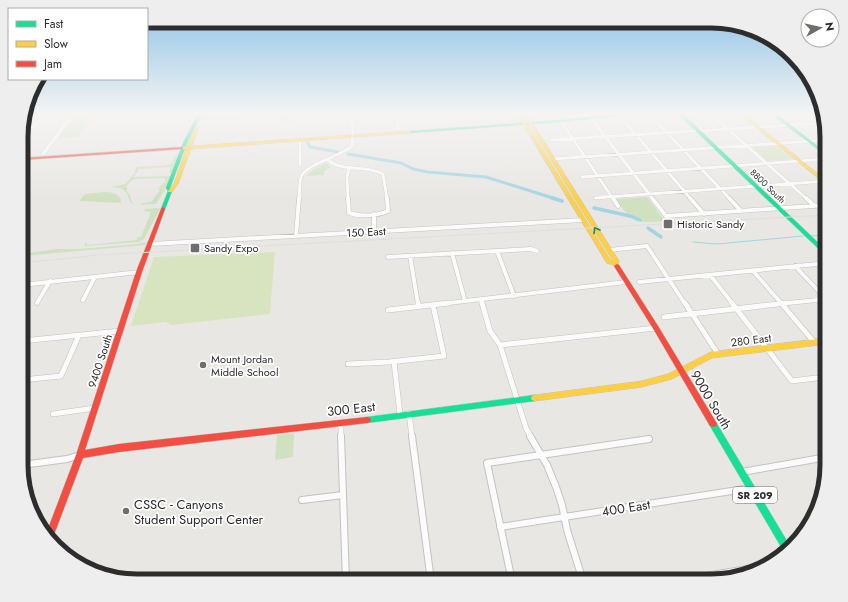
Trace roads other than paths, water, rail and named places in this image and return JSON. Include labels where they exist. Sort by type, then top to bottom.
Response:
[{"type":"main road","name":"9400 South","points":[[51,531],[80,455],[139,272],[170,190],[168,188],[189,142]]},
{"type":"main road","points":[[28,155],[231,142]]},
{"type":"main road","name":"9000 South","points":[[538,142],[551,167],[609,262],[614,264],[656,328],[785,545]]},
{"type":"main road","name":"9000 South","points":[[542,142],[616,261],[614,264]]},
{"type":"main road","name":"8800 South","points":[[709,142],[820,247]]},
{"type":"main road","points":[[776,142],[820,177]]},
{"type":"main road","points":[[809,142],[820,150]]},
{"type":"main road","points":[[28,158],[187,145]]},
{"type":"main road","points":[[551,167],[555,168],[568,184]]},
{"type":"main road","points":[[583,209],[583,220]]},
{"type":"main road","name":"280 East","points":[[681,370],[703,358],[718,354],[820,342]]},
{"type":"main road","name":"300 East","points":[[80,455],[119,448],[276,429],[342,423],[400,414],[642,384],[664,379],[681,370]]},
{"type":"street","points":[[43,154],[52,142]]},
{"type":"street","points":[[296,236],[301,177],[309,168],[339,156],[350,149],[353,142]]},
{"type":"street","points":[[574,142],[618,206]]},
{"type":"street","points":[[609,142],[666,216],[820,206]]},
{"type":"street","points":[[643,142],[704,214]]},
{"type":"street","points":[[676,142],[741,211]]},
{"type":"street","points":[[742,142],[814,206]]},
{"type":"street","points":[[553,159],[797,142]]},
{"type":"street","points":[[300,143],[300,165]]},
{"type":"street","points":[[328,160],[336,166],[375,170],[383,174],[389,208],[388,211],[374,214],[355,215],[348,211],[347,177],[349,168]]},
{"type":"street","points":[[582,177],[820,160]]},
{"type":"street","points":[[595,198],[820,182]]},
{"type":"street","points":[[374,214],[374,232]]},
{"type":"street","name":"150 East","points":[[150,244],[583,220]]},
{"type":"street","points":[[609,250],[647,246],[718,354]]},
{"type":"street","points":[[388,257],[531,249],[537,251]]},
{"type":"street","points":[[497,251],[514,296]]},
{"type":"street","points":[[452,253],[465,301]]},
{"type":"street","points":[[410,256],[418,306]]},
{"type":"street","points":[[639,282],[820,264]]},
{"type":"street","points":[[795,266],[820,292]]},
{"type":"street","points":[[753,270],[814,342]]},
{"type":"street","points":[[28,283],[139,272]]},
{"type":"street","points":[[710,275],[792,381],[816,378]]},
{"type":"street","points":[[84,300],[95,277]]},
{"type":"street","points":[[37,303],[50,281]]},
{"type":"street","points":[[388,310],[626,282]]},
{"type":"street","points":[[481,300],[490,331],[500,345],[526,428],[556,487],[581,574]]},
{"type":"street","points":[[664,317],[820,300]]},
{"type":"street","points":[[348,364],[394,362],[444,356],[433,305]]},
{"type":"street","points":[[500,345],[656,328]]},
{"type":"street","points":[[28,340],[120,331]]},
{"type":"street","points":[[28,379],[61,376],[79,335]]},
{"type":"street","points":[[394,362],[400,414]]},
{"type":"street","points":[[53,414],[95,408]]},
{"type":"street","points":[[408,413],[430,574]]},
{"type":"street","points":[[342,423],[346,574]]},
{"type":"street","points":[[510,574],[487,463],[649,440]]},
{"type":"street","name":"300 East","points":[[28,464],[67,459],[80,455]]},
{"type":"street","points":[[742,472],[820,458]]},
{"type":"street","name":"400 East","points":[[500,527],[751,488]]},
{"type":"street","points":[[302,500],[343,495]]},
{"type":"waterway","points":[[308,142],[310,147],[338,152]]},
{"type":"waterway","points":[[348,154],[401,163],[413,169],[428,172],[486,177],[556,199]]},
{"type":"waterway","points":[[552,198],[562,201]]},
{"type":"waterway","points":[[594,208],[630,216],[640,220]]},
{"type":"waterway","points":[[648,228],[661,237]]},
{"type":"waterway","points":[[811,236],[820,235]]},
{"type":"waterway","points":[[693,242],[717,244],[803,236]]},
{"type":"tram line","points":[[28,262],[98,255],[820,215]]},
{"type":"place","name":"Historic Sandy","points":[[668,224]]},
{"type":"place","name":"Sandy Expo","points":[[195,248]]},
{"type":"place","name":"Mount Jordan Middle School","points":[[203,365]]},
{"type":"place","name":"CSSC - Canyons Student Support Center","points":[[126,511]]}]
